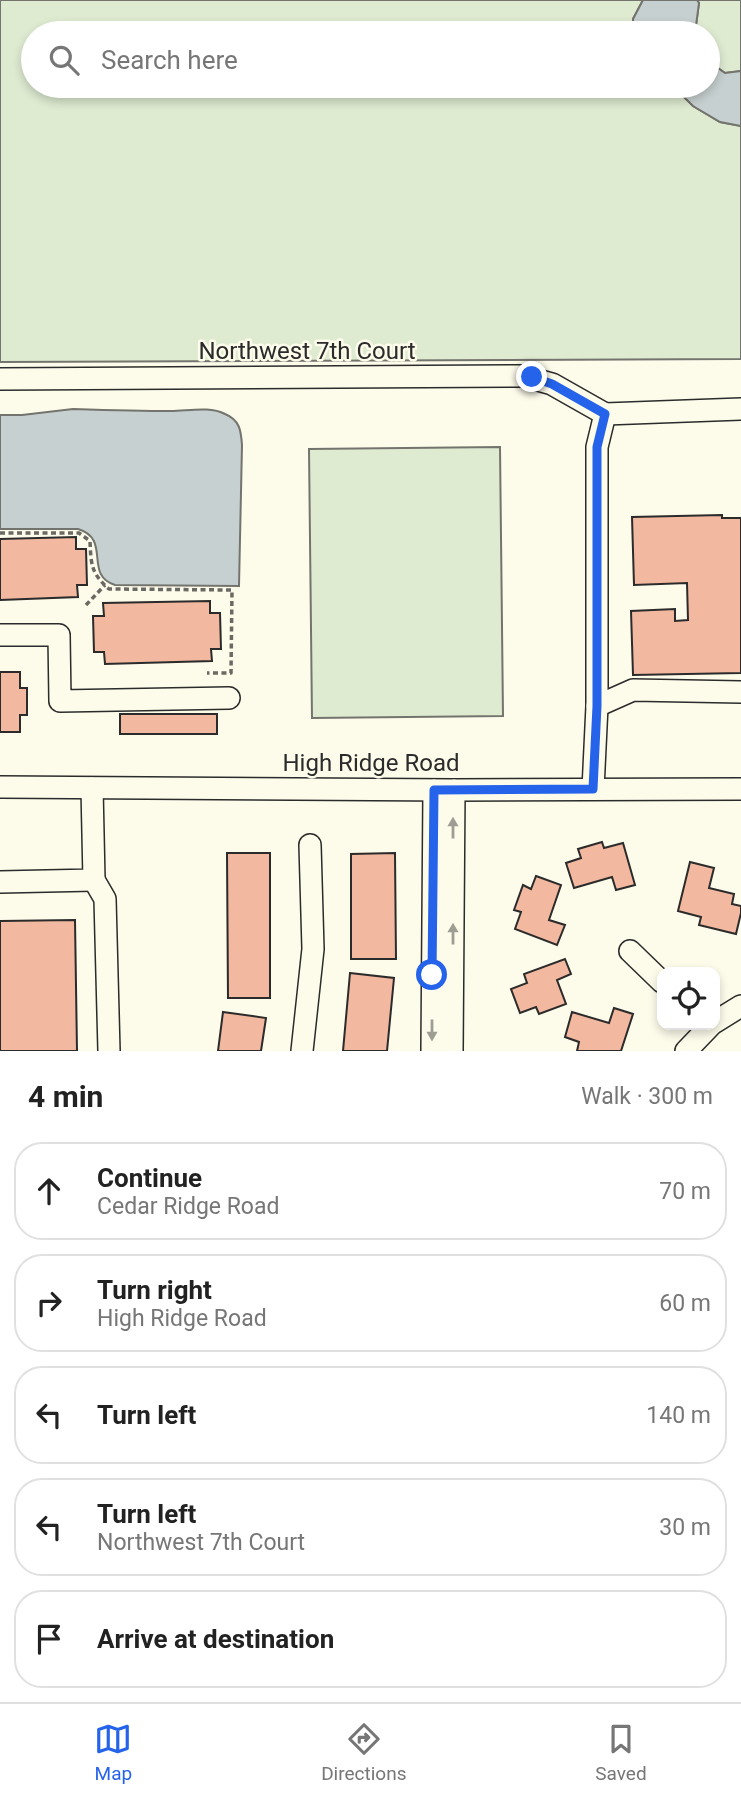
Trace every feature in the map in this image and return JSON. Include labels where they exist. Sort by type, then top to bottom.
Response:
[{"type":"street","name":"Northwest 7th Court","points":[[0,379],[523,376],[552,384],[605,414]]},
{"type":"street","points":[[593,789],[597,706],[597,447],[605,414],[741,409]]},
{"type":"street","points":[[0,635],[59,635],[60,701],[229,698]]},
{"type":"street","points":[[597,706],[632,690],[741,692]]},
{"type":"street","name":"High Ridge Road","points":[[0,787],[741,789]]},
{"type":"street","points":[[92,788],[94,880],[106,899],[109,1051]]},
{"type":"street","points":[[432,1051],[442,968],[444,790]]},
{"type":"street","points":[[302,1051],[313,949],[310,845]]},
{"type":"street","points":[[0,882],[94,880]]},
{"type":"street","points":[[630,951],[657,977]]},
{"type":"street","points":[[442,968],[452,1051]]},
{"type":"street","points":[[720,1019],[741,1006]]},
{"type":"street","points":[[686,1051],[705,1030]]},
{"type":"path","points":[[0,533],[79,533],[90,541],[96,578],[109,589],[232,590],[231,673],[207,673]]},
{"type":"path","points":[[86,605],[105,585]]},
{"type":"green space","points":[[0,0],[643,0],[633,21],[21,21],[21,98],[685,98],[720,122],[741,126],[741,359],[0,362]]},
{"type":"green space","points":[[697,0],[741,0],[741,71],[725,73],[720,69],[720,21],[697,21]]},
{"type":"green space","points":[[500,447],[503,716],[312,718],[309,449]]},
{"type":"shaded area","points":[[643,0],[697,0],[699,3],[697,21],[633,19]]},
{"type":"shaded area","points":[[720,69],[725,73],[741,71],[741,126],[720,122],[685,98],[720,98]]},
{"type":"shaded area","points":[[73,409],[206,410],[234,419],[240,431],[242,445],[239,586],[115,585],[100,573],[94,541],[78,529],[0,529],[0,415]]},
{"type":"building","points":[[722,515],[722,518],[741,518],[741,673],[633,675],[631,611],[675,609],[675,621],[688,620],[687,583],[634,585],[632,517]]},
{"type":"building","points":[[76,537],[76,549],[86,549],[87,585],[77,585],[78,597],[0,600],[0,539]]},
{"type":"building","points":[[210,601],[210,613],[220,613],[221,649],[211,649],[212,661],[105,664],[104,652],[94,652],[93,616],[104,616],[103,603]]},
{"type":"building","points":[[0,672],[20,672],[20,688],[27,688],[27,715],[20,715],[20,732],[0,732]]},
{"type":"building","points":[[120,714],[217,714],[217,734],[120,734]]},
{"type":"building","points":[[602,842],[604,848],[623,843],[635,885],[616,890],[612,877],[574,888],[566,863],[581,858],[578,849]]},
{"type":"building","points":[[227,853],[270,853],[270,998],[228,998]]},
{"type":"building","points":[[395,853],[396,959],[351,959],[351,854]]},
{"type":"building","points":[[690,862],[714,868],[709,888],[734,894],[732,904],[741,906],[736,934],[699,925],[701,917],[678,911]]},
{"type":"building","points":[[536,876],[561,885],[549,920],[565,925],[557,945],[515,929],[521,912],[514,910],[523,885],[531,889]]},
{"type":"building","points":[[75,920],[77,1051],[0,1051],[0,921]]},
{"type":"building","points":[[565,959],[571,974],[557,980],[566,1004],[539,1014],[536,1007],[520,1013],[511,989],[527,983],[524,974]]},
{"type":"building","points":[[350,973],[394,978],[387,1051],[343,1051]]},
{"type":"building","points":[[614,1008],[633,1014],[621,1051],[577,1051],[579,1042],[565,1037],[572,1012],[609,1023]]},
{"type":"building","points":[[223,1012],[266,1018],[261,1051],[218,1051]]},
{"type":"route","points":[[432,975],[434,790],[593,789],[597,706],[597,447],[605,414],[552,384],[532,377]]}]
